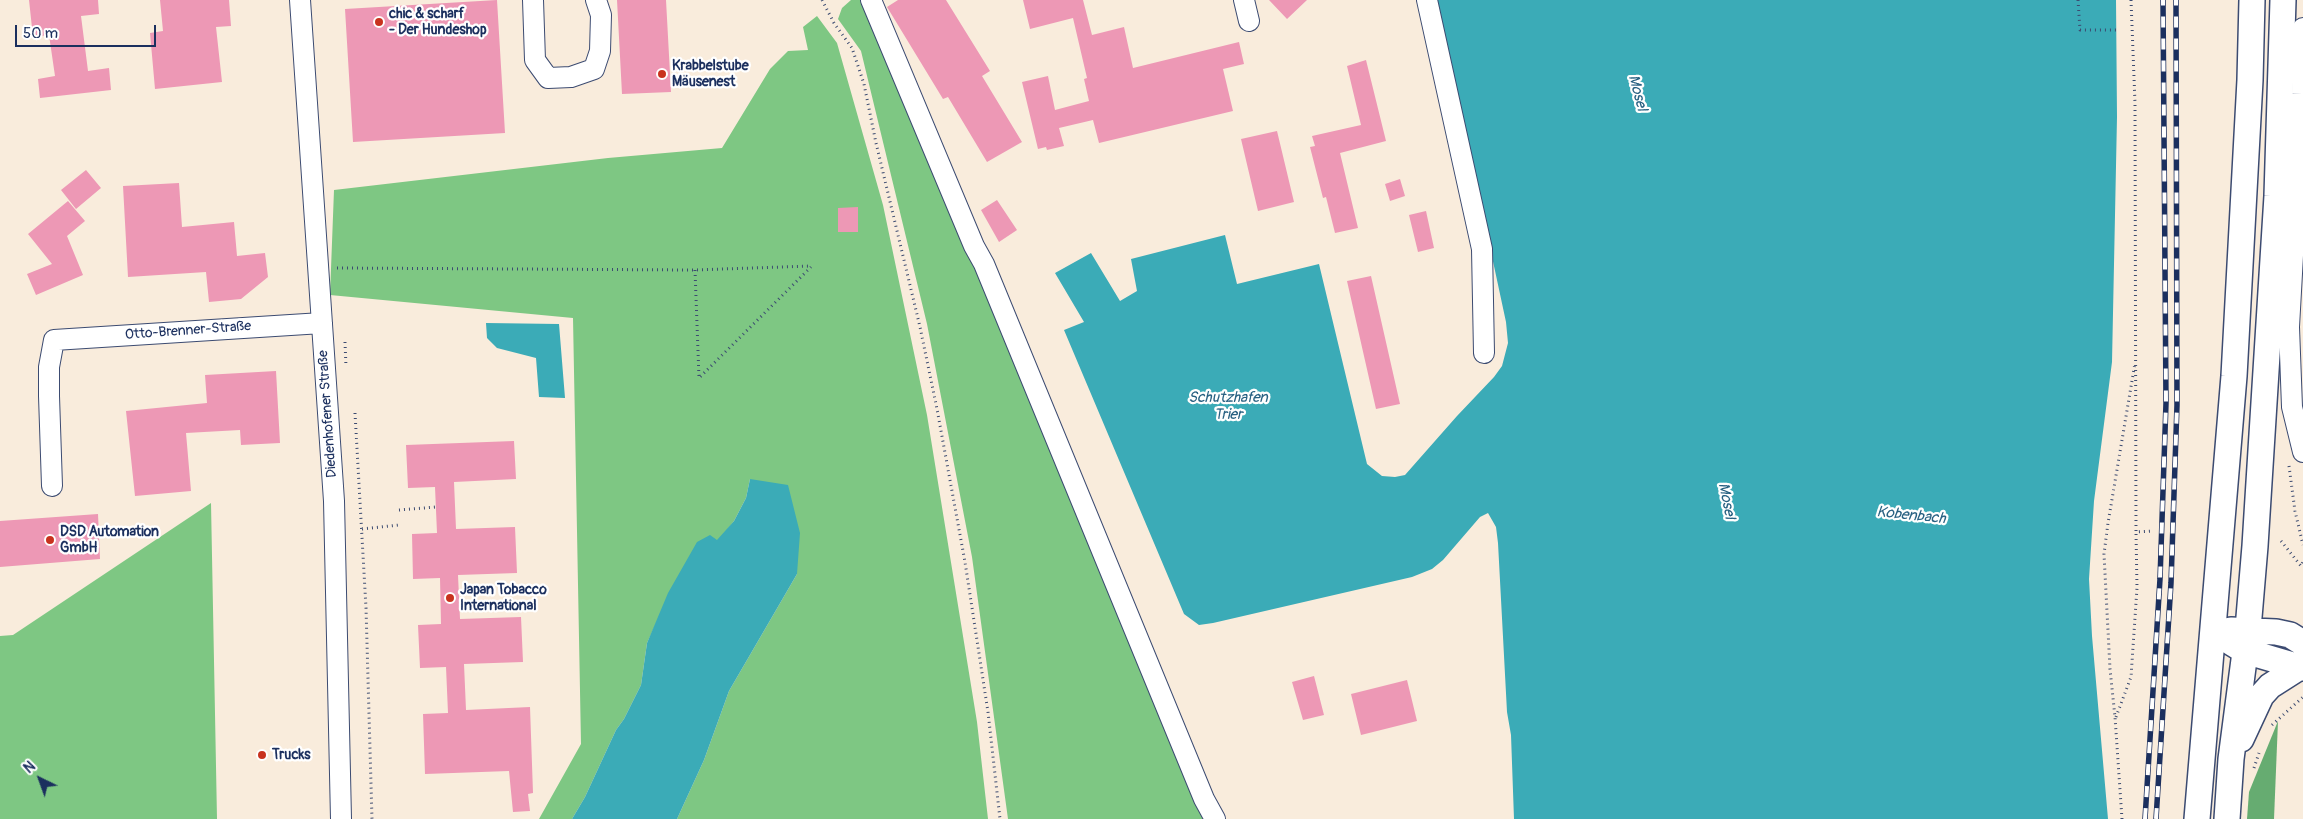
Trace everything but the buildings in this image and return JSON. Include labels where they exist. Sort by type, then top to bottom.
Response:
[{"type":"main road","points":[[2197,819],[2234,376],[2250,80],[2252,0]]},
{"type":"main road","points":[[2227,819],[2231,759],[2247,640],[2277,196],[2283,0]]},
{"type":"main road","points":[[2214,630],[2247,640],[2302,667]]},
{"type":"main road","points":[[2247,640],[2299,638]]},
{"type":"main road","points":[[2231,759],[2261,696],[2270,686],[2302,667]]},
{"type":"street","points":[[534,0],[534,60],[548,78],[571,77],[594,69],[600,51],[601,15],[596,0]]},
{"type":"street","points":[[871,0],[974,246],[984,264],[1200,790],[1215,819]]},
{"type":"street","points":[[1244,0],[1249,21]]},
{"type":"street","points":[[1427,0],[1482,249],[1484,353]]},
{"type":"street","name":"Diedenhofener Straße","points":[[298,3],[319,266],[334,502],[341,819]]},
{"type":"street","points":[[2302,450],[2289,319],[2302,94],[2303,28]]},
{"type":"street","name":"Otto-Brenner-Straße","points":[[52,486],[49,367],[54,340],[322,323]]},
{"type":"path","points":[[822,0],[834,23],[852,48],[864,84],[880,162],[938,409],[965,562],[988,712],[1000,819]]},
{"type":"path","points":[[2078,0],[2080,30],[2117,30]]},
{"type":"path","points":[[2115,717],[2131,677],[2136,588],[2135,103],[2131,0]]},
{"type":"path","points":[[319,266],[694,270],[811,266],[699,378],[694,270]]},
{"type":"path","points":[[2122,819],[2110,669],[2104,554],[2136,353]]},
{"type":"path","points":[[354,413],[366,608],[372,819]]},
{"type":"path","points":[[2302,450],[2290,460],[2289,468],[2295,511],[2303,545]]},
{"type":"path","points":[[399,510],[436,507]]},
{"type":"path","points":[[362,529],[399,525]]},
{"type":"path","points":[[2136,532],[2153,531]]},
{"type":"path","points":[[2281,541],[2301,566],[2303,562]]},
{"type":"path","points":[[2267,731],[2303,697]]},
{"type":"path","points":[[2252,774],[2260,748]]},
{"type":"green space","points":[[851,0],[863,0],[1209,819],[1008,819],[972,557],[927,324],[861,51],[838,19],[842,8]]},
{"type":"green space","points":[[817,16],[837,43],[883,205],[927,415],[977,722],[988,819],[677,819],[704,760],[729,691],[797,574],[750,479],[746,498],[734,521],[658,619],[647,643],[641,685],[624,719],[616,730],[585,797],[572,819],[539,819],[581,744],[573,318],[330,295],[334,190],[608,158],[722,148],[770,69],[788,51],[808,50],[803,27]]},
{"type":"green space","points":[[211,503],[217,819],[0,819],[0,636],[13,635]]},
{"type":"green space","points":[[2278,721],[2274,819],[2247,819],[2249,792]]},
{"type":"water","points":[[1437,0],[2116,0],[2117,117],[2112,362],[2094,501],[2089,579],[2092,636],[2108,819],[1514,819],[1511,735],[1507,712],[1498,543],[1496,527],[1488,513],[1480,517],[1443,560],[1432,569],[1412,577],[1213,623],[1199,625],[1184,614],[1064,330],[1084,322],[1055,273],[1091,253],[1120,301],[1137,291],[1131,259],[1225,235],[1237,284],[1319,264],[1367,464],[1382,476],[1395,477],[1405,475],[1494,377],[1502,366],[1508,343],[1506,322]]},
{"type":"water","points":[[486,323],[559,324],[565,398],[539,397],[536,358],[497,348],[487,338]]},
{"type":"water","points":[[750,479],[788,485],[800,533],[797,574],[729,691],[704,760],[677,819],[572,819],[585,797],[616,730],[624,719],[641,685],[647,643],[668,593],[697,542],[710,535],[717,540],[734,521],[746,498]]},
{"type":"railway","points":[[2145,819],[2160,579],[2166,403],[2163,0]]},
{"type":"railway","points":[[2156,819],[2171,583],[2177,405],[2176,0]]},
{"type":"place","name":"chic & scharf - Der Hundeshop","points":[[379,22]]},
{"type":"place","name":"Krabbelstube Mäusenest","points":[[662,74]]},
{"type":"place","name":"DSD Automation GmbH","points":[[50,540]]},
{"type":"place","name":"Japan Tobacco International","points":[[450,598]]},
{"type":"place","name":"Trucks","points":[[262,755]]},
{"type":"water label","name":"Mosel","points":[[1637,93]]},
{"type":"water label","name":"Schutzhafen Trier","points":[[1228,406]]},
{"type":"water label","name":"Mosel","points":[[1726,501]]},
{"type":"water label","name":"Kobenbach","points":[[1911,516]]}]
